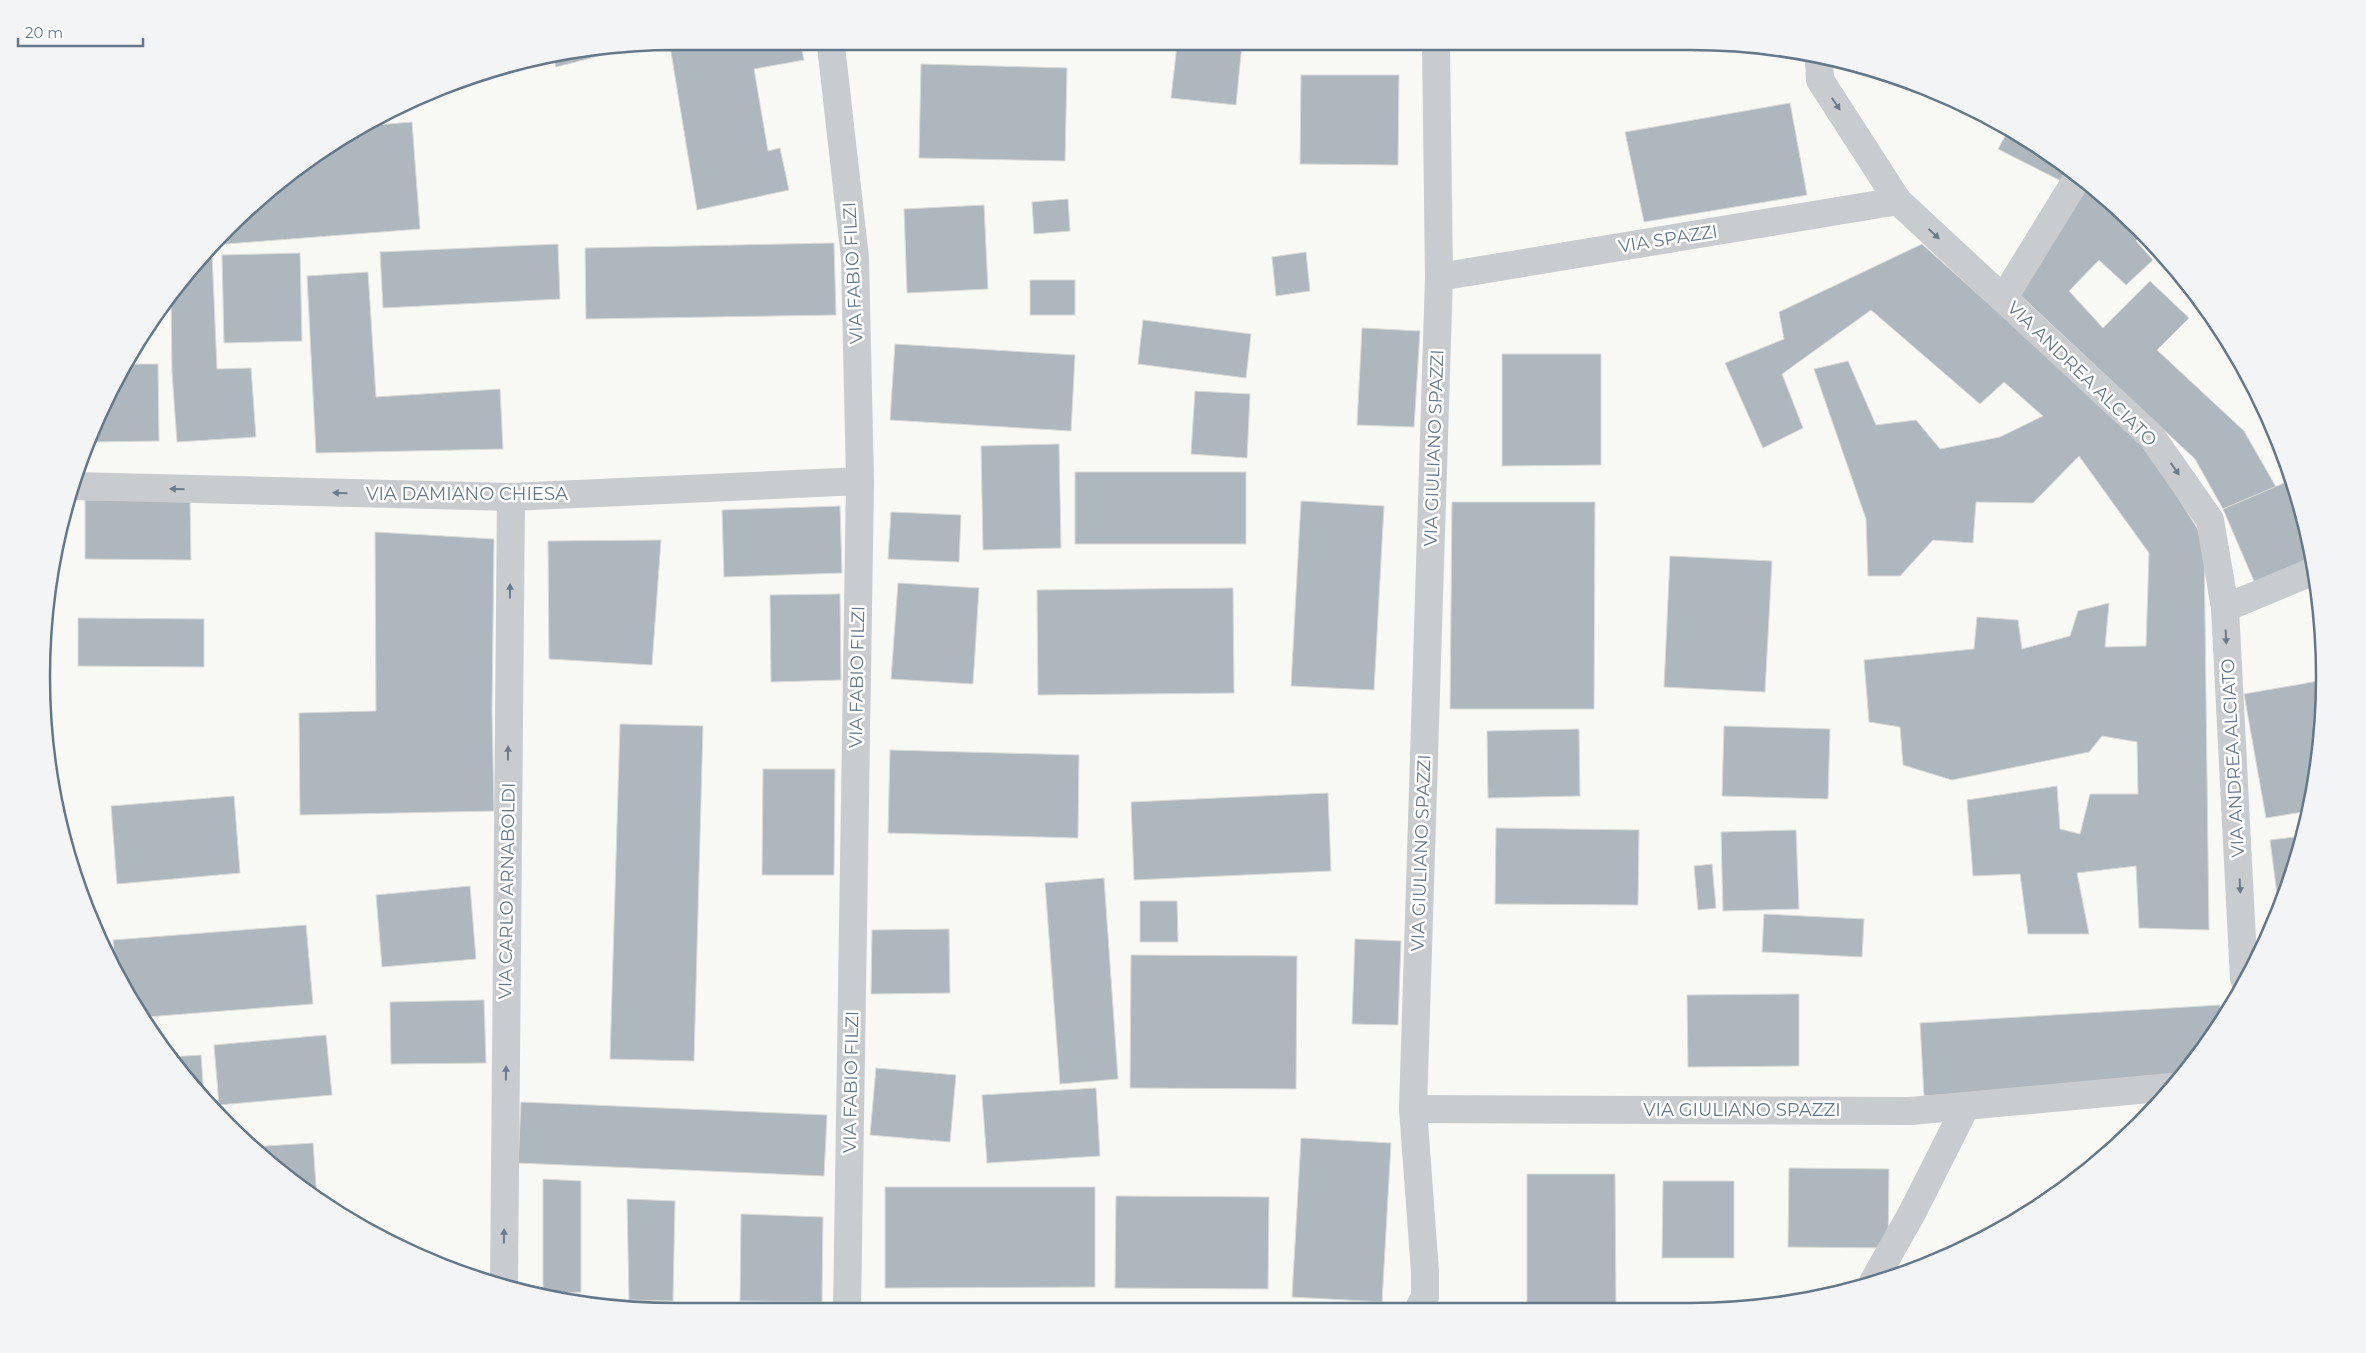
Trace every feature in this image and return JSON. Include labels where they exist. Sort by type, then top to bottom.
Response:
[{"type":"street","name":"VIA FABIO FILZI","points":[[831,50],[855,258],[860,482],[847,1303]]},
{"type":"street","name":"VIA GIULIANO SPAZZI","points":[[1436,50],[1439,276],[1413,1109],[1911,1111],[2163,1088]]},
{"type":"street","name":"VIA ANDREA ALCIATO","points":[[1820,64],[1820,80],[1898,201],[2152,437],[2210,520],[2225,608],[2243,968]]},
{"type":"street","points":[[2004,299],[2075,182]]},
{"type":"street","name":"VIA SPAZZI","points":[[1439,276],[1898,201]]},
{"type":"street","name":"VIA DAMIANO CHIESA","points":[[80,486],[511,497],[860,482]]},
{"type":"street","name":"VIA CARLO ARNABOLDI","points":[[504,1279],[511,497]]},
{"type":"street","points":[[2225,608],[2307,574]]},
{"type":"street","points":[[1877,1274],[1912,1213],[1966,1106]]},
{"type":"street","points":[[1413,1109],[1425,1272],[1425,1297],[1422,1303]]},
{"type":"building","points":[[671,50],[802,50],[804,60],[754,69],[768,151],[780,148],[789,190],[697,210]]},
{"type":"building","points":[[1176,50],[1241,50],[1236,105],[1171,98]]},
{"type":"building","points":[[608,54],[556,67],[555,62]]},
{"type":"building","points":[[921,64],[1067,68],[1065,161],[919,158]]},
{"type":"building","points":[[1301,75],[1399,75],[1398,165],[1300,164]]},
{"type":"building","points":[[1790,103],[1807,195],[1644,222],[1625,132]]},
{"type":"building","points":[[412,122],[420,229],[222,244],[263,205],[295,179],[328,156],[381,125]]},
{"type":"building","points":[[2005,136],[2068,177],[2065,183],[1998,149]]},
{"type":"building","points":[[2084,190],[2133,233],[2138,238],[2136,241],[2153,260],[2126,285],[2099,260],[2069,291],[2103,328],[2150,281],[2189,318],[2157,350],[2244,431],[2276,487],[2223,509],[2195,459],[2019,294]]},
{"type":"building","points":[[1068,199],[1070,231],[1034,234],[1032,202]]},
{"type":"building","points":[[984,205],[988,289],[907,293],[904,209]]},
{"type":"building","points":[[834,243],[836,315],[586,319],[585,248]]},
{"type":"building","points":[[558,244],[560,299],[383,308],[380,252]]},
{"type":"building","points":[[1922,244],[2143,442],[2204,539],[2209,930],[2139,928],[2136,866],[2077,873],[2089,934],[2028,934],[2020,874],[1973,876],[1967,800],[2057,786],[2060,829],[2080,834],[2090,794],[2138,794],[2137,742],[2102,736],[2089,752],[1952,780],[1903,765],[1900,727],[1869,722],[1864,660],[1974,649],[1977,617],[2018,620],[2022,649],[2070,636],[2078,611],[2109,603],[2105,647],[2146,646],[2149,553],[2079,456],[2033,503],[1976,502],[1973,543],[1933,540],[1900,576],[1868,576],[1866,519],[1814,369],[1848,361],[1876,425],[1916,420],[1940,449],[2000,437],[2043,416],[2004,382],[1980,404],[1871,310],[1782,374],[1803,428],[1763,448],[1725,363],[1784,339],[1779,312]]},
{"type":"building","points":[[1306,252],[1310,291],[1276,296],[1272,257]]},
{"type":"building","points":[[300,253],[302,341],[224,343],[222,255]]},
{"type":"building","points":[[212,255],[217,369],[251,368],[256,437],[177,442],[172,373],[171,306]]},
{"type":"building","points":[[368,272],[376,397],[500,389],[503,449],[316,453],[307,276]]},
{"type":"building","points":[[1030,280],[1075,280],[1075,315],[1030,315]]},
{"type":"building","points":[[1143,320],[1251,334],[1246,378],[1138,364]]},
{"type":"building","points":[[1362,328],[1420,331],[1414,427],[1357,425]]},
{"type":"building","points":[[895,344],[1075,355],[1071,431],[890,420]]},
{"type":"building","points":[[1502,354],[1601,354],[1601,465],[1502,466]]},
{"type":"building","points":[[133,364],[158,364],[159,441],[96,442],[115,399]]},
{"type":"building","points":[[1195,391],[1250,394],[1247,458],[1191,454]]},
{"type":"building","points":[[1059,444],[1061,548],[983,550],[981,446]]},
{"type":"building","points":[[1075,472],[1246,472],[1246,544],[1075,544]]},
{"type":"building","points":[[2285,482],[2295,514],[2306,567],[2257,588],[2223,509]]},
{"type":"building","points":[[85,500],[190,500],[191,560],[85,559]]},
{"type":"building","points":[[1301,501],[1384,506],[1374,690],[1291,686]]},
{"type":"building","points":[[1452,502],[1595,502],[1594,709],[1450,709]]},
{"type":"building","points":[[840,506],[842,573],[724,577],[722,510]]},
{"type":"building","points":[[891,512],[961,515],[959,562],[888,559]]},
{"type":"building","points":[[375,532],[494,539],[492,709],[494,811],[300,815],[299,713],[376,711]]},
{"type":"building","points":[[661,540],[652,665],[549,659],[548,541]]},
{"type":"building","points":[[1670,556],[1772,561],[1765,692],[1664,687]]},
{"type":"building","points":[[898,583],[979,588],[973,684],[891,679]]},
{"type":"building","points":[[1233,588],[1234,693],[1038,695],[1037,590]]},
{"type":"building","points":[[840,594],[841,680],[771,682],[770,595]]},
{"type":"building","points":[[78,618],[204,619],[204,667],[78,666]]},
{"type":"building","points":[[2316,681],[2311,758],[2301,812],[2266,818],[2244,694]]},
{"type":"building","points":[[620,724],[703,726],[694,1061],[610,1059]]},
{"type":"building","points":[[1724,726],[1830,729],[1828,799],[1722,796]]},
{"type":"building","points":[[1579,729],[1580,796],[1488,798],[1487,731]]},
{"type":"building","points":[[890,750],[1079,755],[1078,838],[888,833]]},
{"type":"building","points":[[763,769],[835,769],[834,875],[762,875]]},
{"type":"building","points":[[1328,793],[1331,871],[1134,880],[1131,802]]},
{"type":"building","points":[[234,796],[240,873],[117,884],[111,806]]},
{"type":"building","points":[[1496,828],[1639,830],[1638,905],[1495,904]]},
{"type":"building","points":[[1796,830],[1799,909],[1723,911],[1721,832]]},
{"type":"building","points":[[2295,837],[2277,894],[2270,840]]},
{"type":"building","points":[[1712,864],[1716,908],[1698,910],[1694,866]]},
{"type":"building","points":[[1104,878],[1118,1079],[1060,1084],[1045,883]]},
{"type":"building","points":[[470,886],[476,959],[382,967],[376,895]]},
{"type":"building","points":[[1140,901],[1177,901],[1178,942],[1140,942]]},
{"type":"building","points":[[1764,914],[1864,919],[1862,957],[1762,952]]},
{"type":"building","points":[[306,925],[313,1004],[151,1017],[115,954],[113,940]]},
{"type":"building","points":[[949,929],[950,993],[871,994],[872,930]]},
{"type":"building","points":[[1355,939],[1401,941],[1398,1025],[1352,1024]]},
{"type":"building","points":[[1131,955],[1297,956],[1296,1089],[1130,1088]]},
{"type":"building","points":[[1799,994],[1799,1066],[1688,1067],[1687,995]]},
{"type":"building","points":[[484,1000],[486,1063],[391,1064],[390,1002]]},
{"type":"building","points":[[2220,1005],[2220,1009],[2187,1058],[2168,1081],[1924,1096],[1920,1023]]},
{"type":"building","points":[[326,1035],[332,1095],[219,1105],[214,1045]]},
{"type":"building","points":[[201,1055],[203,1088],[179,1058],[178,1056]]},
{"type":"building","points":[[876,1068],[956,1075],[950,1142],[870,1135]]},
{"type":"building","points":[[1096,1088],[1100,1156],[987,1163],[982,1095]]},
{"type":"building","points":[[521,1102],[827,1115],[824,1176],[518,1163]]},
{"type":"building","points":[[1301,1138],[1391,1143],[1382,1302],[1292,1297]]},
{"type":"building","points":[[313,1143],[316,1189],[295,1174],[261,1146]]},
{"type":"building","points":[[1789,1168],[1889,1169],[1888,1248],[1788,1247]]},
{"type":"building","points":[[1527,1174],[1615,1174],[1616,1303],[1527,1303]]},
{"type":"building","points":[[543,1179],[581,1181],[581,1292],[566,1293],[543,1289]]},
{"type":"building","points":[[1663,1181],[1734,1181],[1734,1258],[1662,1258]]},
{"type":"building","points":[[885,1187],[1095,1187],[1095,1287],[885,1288]]},
{"type":"building","points":[[1116,1196],[1269,1197],[1268,1289],[1115,1288]]},
{"type":"building","points":[[627,1199],[675,1201],[673,1301],[629,1300]]},
{"type":"building","points":[[741,1214],[823,1217],[822,1302],[740,1301]]}]
